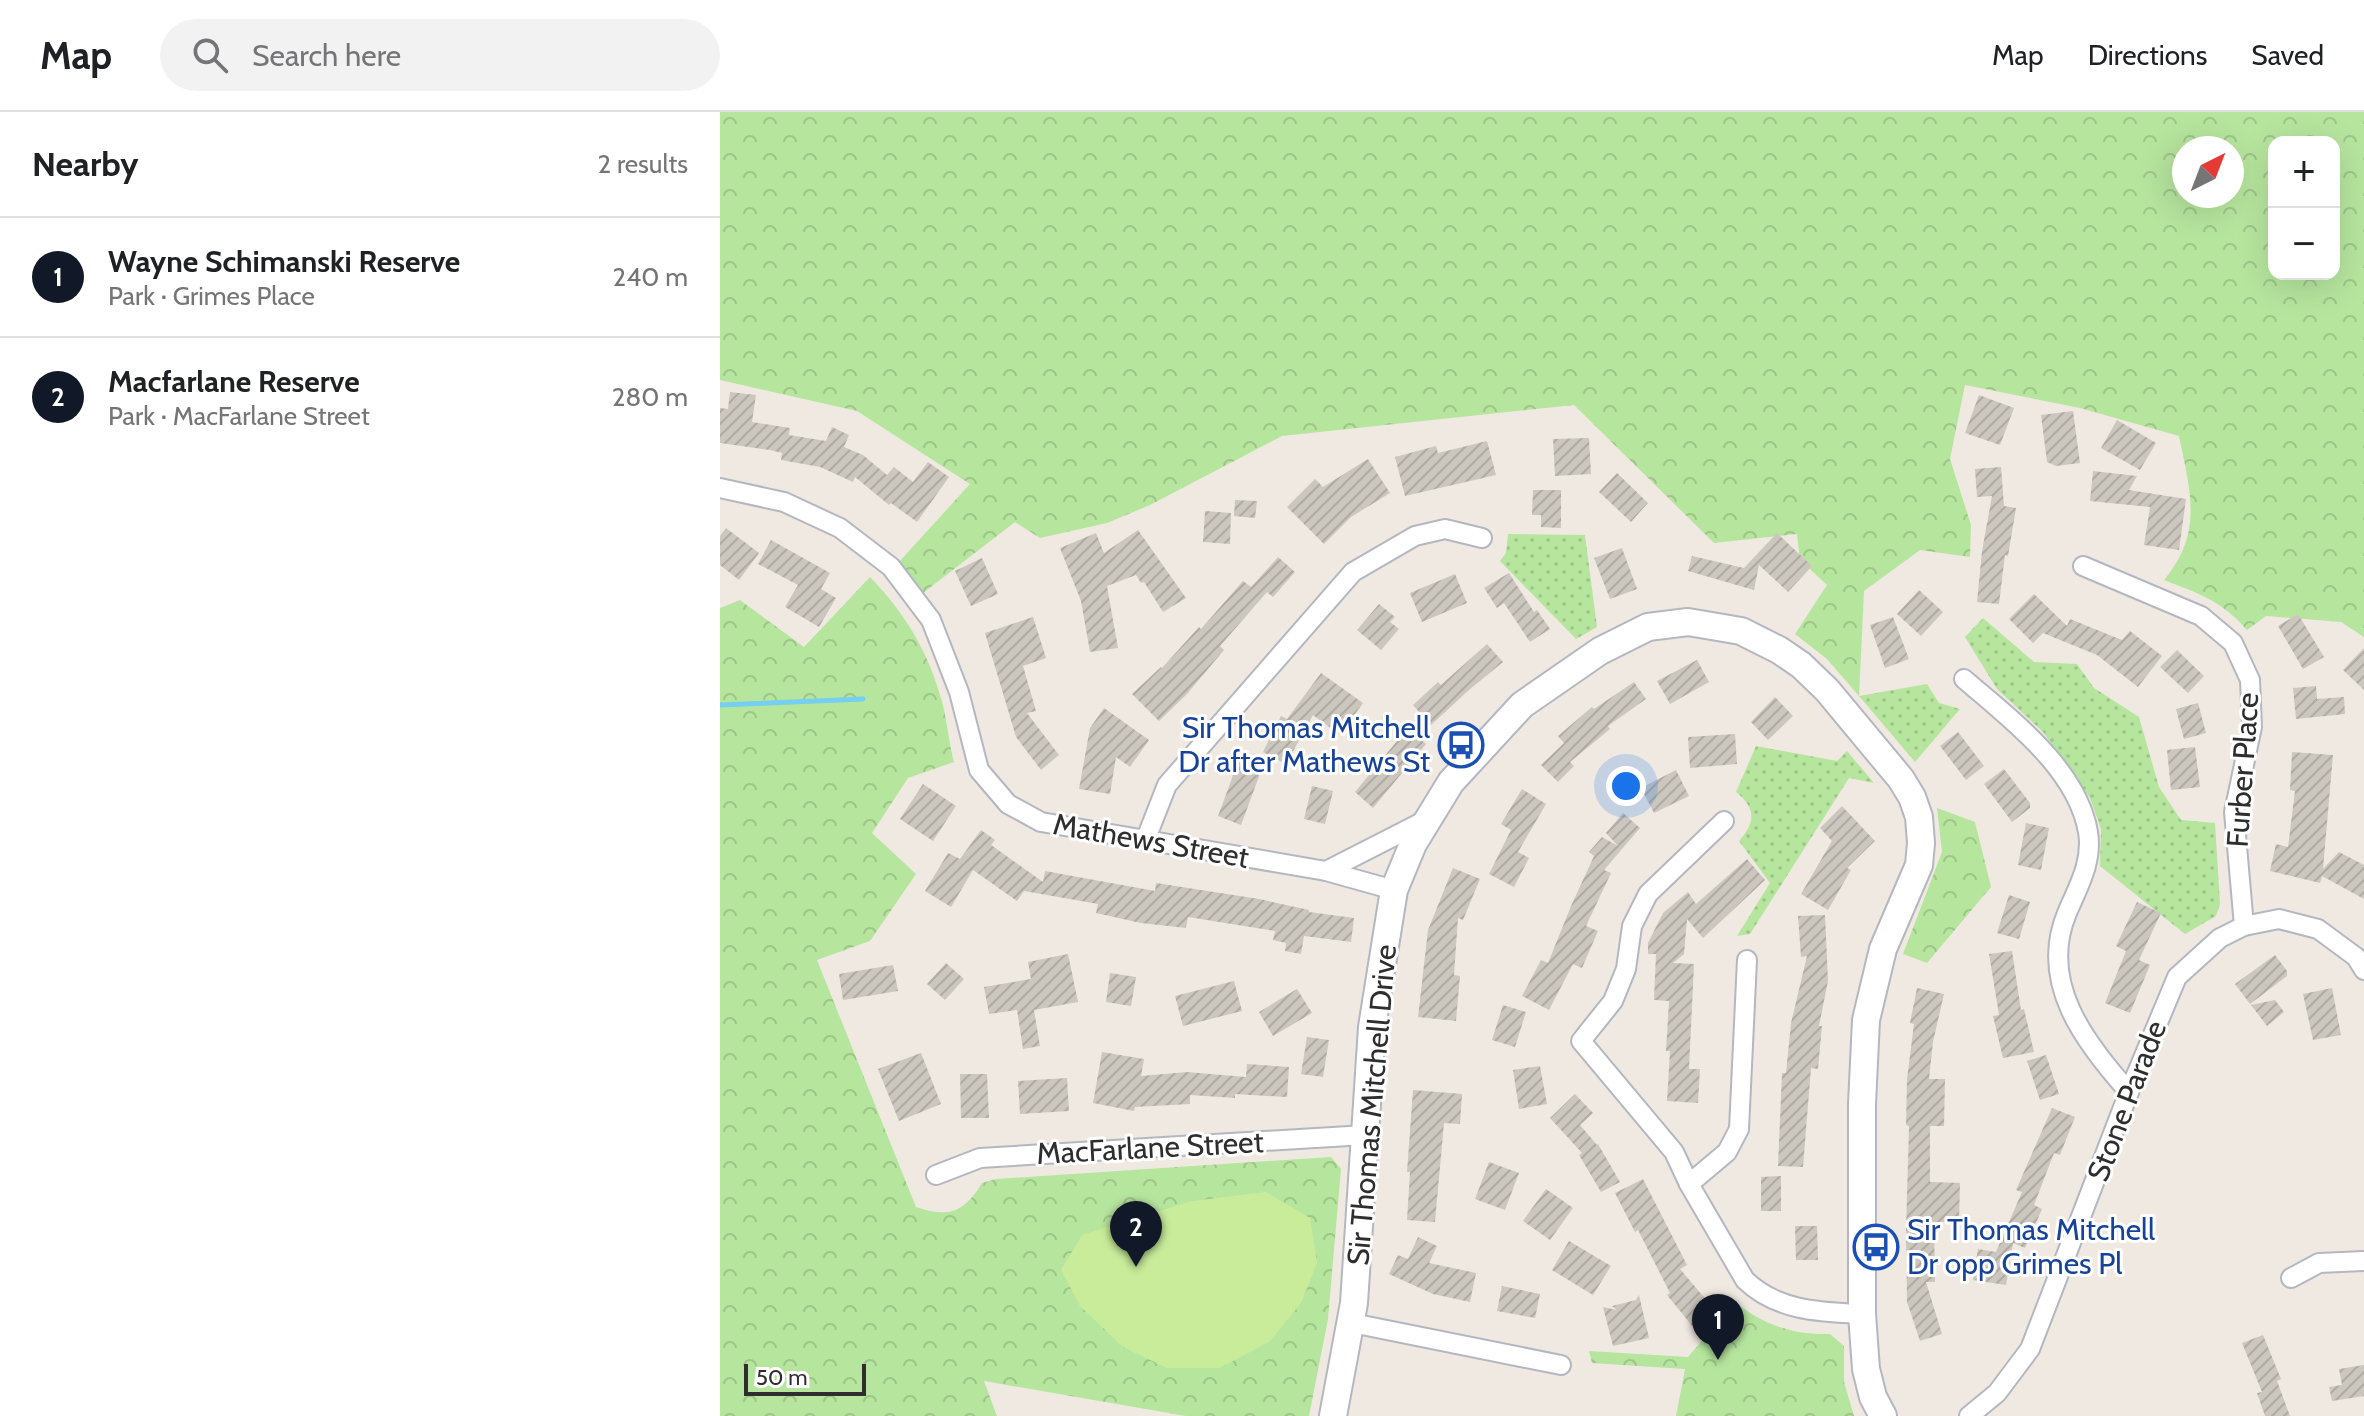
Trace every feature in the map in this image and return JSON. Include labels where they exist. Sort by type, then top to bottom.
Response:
[{"type":"street","name":"Mathews Street","points":[[720,488],[784,502],[840,528],[891,567],[931,620],[959,692],[979,770],[1008,804],[1041,822],[1326,871],[1394,890]]},
{"type":"street","points":[[1145,841],[1167,785],[1353,572],[1415,536],[1445,529],[1482,538]]},
{"type":"street","name":"Furber Place","points":[[2083,566],[2201,616],[2233,643],[2250,680],[2252,727],[2234,812],[2244,926]]},
{"type":"street","name":"Sir Thomas Mitchell Drive","points":[[1333,1416],[1352,1323],[1372,1027],[1394,890],[1413,844],[1451,782],[1522,705],[1600,651],[1648,627],[1688,622],[1741,631],[1790,658],[1827,690],[1901,779],[1919,817],[1919,865],[1883,949],[1866,1020],[1862,1104],[1862,1314],[1866,1369],[1873,1397],[1883,1416]]},
{"type":"street","points":[[1964,679],[2041,748],[2079,806],[2088,832],[2089,859],[2064,920],[2056,968],[2074,1020],[2104,1064],[2129,1092]]},
{"type":"street","points":[[1326,871],[1429,819]]},
{"type":"street","points":[[1724,821],[1648,894],[1632,926],[1626,969],[1613,1001],[1581,1041],[1674,1152],[1689,1184],[1745,1280],[1757,1291],[1782,1304],[1818,1312],[1862,1314]]},
{"type":"street","name":"Stone Parade","points":[[1969,1416],[1997,1393],[2030,1349],[2177,977],[2220,938],[2244,926],[2279,919],[2318,929],[2361,959]]},
{"type":"street","points":[[1689,1184],[1727,1152],[1739,1129],[1747,960]]},
{"type":"street","name":"MacFarlane Street","points":[[936,1175],[980,1158],[1366,1135]]},
{"type":"street","points":[[2291,1278],[2319,1263],[2364,1261]]},
{"type":"street","points":[[1352,1323],[1561,1365]]},
{"type":"green space","points":[[720,112],[2364,112],[2364,637],[2341,622],[2266,616],[2247,630],[2219,605],[2164,580],[2185,545],[2191,511],[2179,436],[2080,408],[1965,385],[1950,459],[1971,525],[1970,557],[1920,550],[1864,591],[1859,696],[1827,659],[1795,634],[1827,585],[1800,560],[1797,534],[1714,543],[1574,405],[1282,436],[1150,505],[1107,523],[1040,538],[1015,522],[923,593],[899,562],[970,484],[857,411],[720,380]]},
{"type":"green space","points":[[1508,534],[1585,535],[1597,627],[1576,639],[1500,561],[1506,553]]},
{"type":"green space","points":[[870,577],[893,603],[921,646],[935,678],[954,762],[908,778],[872,833],[916,874],[870,941],[817,960],[916,1207],[937,1212],[954,1210],[969,1201],[982,1183],[996,1179],[1331,1157],[1341,1169],[1328,1319],[1309,1416],[1186,1416],[984,1381],[997,1416],[720,1416],[720,608],[740,600],[804,647]]},
{"type":"green space","points":[[1983,618],[2034,662],[2077,664],[2094,688],[2139,717],[2159,787],[2181,820],[2215,823],[2220,904],[2216,916],[2185,934],[2100,866],[2101,829],[2090,798],[2043,732],[1997,689],[1965,637]]},
{"type":"green space","points":[[1927,684],[1939,703],[1960,709],[1915,762],[1859,696]]},
{"type":"green space","points":[[1756,746],[1837,761],[1847,751],[1874,783],[1849,778],[1750,934],[1737,936],[1770,883],[1739,841],[1749,828],[1751,815],[1747,804],[1736,792]]},
{"type":"green space","points":[[1937,808],[1975,822],[1991,887],[1927,963],[1903,954],[1942,852]]},
{"type":"green space","points":[[1266,1192],[1310,1218],[1317,1263],[1301,1303],[1269,1342],[1220,1368],[1167,1368],[1123,1347],[1080,1306],[1061,1270],[1082,1235],[1192,1201]]},
{"type":"green space","points":[[1735,1302],[1768,1322],[1804,1333],[1830,1334],[1844,1346],[1844,1382],[1854,1416],[1676,1416],[1685,1369],[1592,1363],[1589,1351],[1688,1357]]},
{"type":"building","points":[[730,392],[756,395],[752,422],[790,428],[789,435],[826,441],[832,427],[849,435],[844,447],[863,455],[887,475],[894,467],[913,482],[928,462],[949,477],[917,522],[891,503],[889,505],[855,477],[853,482],[820,467],[781,460],[782,453],[720,443],[720,408],[728,409]]},
{"type":"building","points":[[1979,395],[2014,408],[2000,445],[1965,433]]},
{"type":"building","points":[[2073,411],[2080,463],[2056,466],[2047,462],[2041,415]]},
{"type":"building","points":[[2117,420],[2156,443],[2140,470],[2101,448]]},
{"type":"building","points":[[1589,438],[1591,474],[1555,476],[1553,439]]},
{"type":"building","points":[[1487,441],[1496,475],[1405,496],[1395,457],[1436,446],[1438,453]]},
{"type":"building","points":[[1368,459],[1390,493],[1351,517],[1324,544],[1287,507],[1315,479],[1323,487]]},
{"type":"building","points":[[2001,467],[2004,506],[2016,508],[2008,556],[2005,555],[1999,604],[1977,602],[1992,496],[1977,497],[1975,469]]},
{"type":"building","points":[[2093,471],[2137,476],[2129,490],[2186,499],[2179,550],[2144,545],[2150,507],[2090,501]]},
{"type":"building","points":[[1617,473],[1648,503],[1631,522],[1599,492]]},
{"type":"building","points":[[1533,490],[1561,490],[1561,528],[1541,527],[1541,515],[1532,515]]},
{"type":"building","points":[[1235,500],[1257,501],[1255,518],[1234,516]]},
{"type":"building","points":[[1205,511],[1231,513],[1230,544],[1203,542]]},
{"type":"building","points":[[726,528],[759,553],[739,580],[720,565],[720,536]]},
{"type":"building","points":[[1138,530],[1186,598],[1163,612],[1136,575],[1107,586],[1118,648],[1090,652],[1081,601],[1060,548],[1096,533],[1104,553]]},
{"type":"building","points":[[1777,533],[1812,566],[1788,592],[1759,565],[1754,590],[1688,571],[1692,556],[1744,568]]},
{"type":"building","points":[[771,540],[830,573],[821,589],[836,598],[819,627],[785,607],[798,585],[758,564]]},
{"type":"building","points":[[1622,548],[1637,589],[1610,599],[1594,558]]},
{"type":"building","points":[[1278,557],[1295,572],[1273,597],[1267,592],[1220,646],[1224,650],[1187,694],[1159,721],[1132,694],[1162,668],[1199,627],[1201,629],[1243,581],[1251,587]]},
{"type":"building","points":[[982,558],[998,594],[971,606],[955,571]]},
{"type":"building","points":[[1509,573],[1534,612],[1537,610],[1550,629],[1530,642],[1504,603],[1497,608],[1484,588]]},
{"type":"building","points":[[1455,574],[1467,603],[1422,622],[1410,593]]},
{"type":"building","points":[[1919,590],[1943,612],[1921,636],[1897,614]]},
{"type":"building","points":[[2034,594],[2067,626],[2070,619],[2122,640],[2130,631],[2162,656],[2138,687],[2097,655],[2043,633],[2033,643],[2009,619]]},
{"type":"building","points":[[1379,604],[1395,617],[1390,622],[1399,629],[1381,650],[1357,630]]},
{"type":"building","points":[[2298,614],[2324,657],[2303,669],[2278,626]]},
{"type":"building","points":[[1033,617],[1046,658],[1023,666],[1036,711],[1027,713],[1059,755],[1041,770],[1016,737],[985,633]]},
{"type":"building","points":[[1893,617],[1909,659],[1885,668],[1870,625]]},
{"type":"building","points":[[1487,644],[1503,662],[1418,737],[1426,744],[1373,808],[1355,792],[1420,713],[1413,705]]},
{"type":"building","points":[[2364,648],[2364,690],[2343,670]]},
{"type":"building","points":[[2177,650],[2204,676],[2188,693],[2160,667]]},
{"type":"building","points":[[1697,660],[1709,682],[1670,704],[1657,681]]},
{"type":"building","points":[[1321,673],[1363,703],[1340,735],[1313,715],[1286,764],[1263,752],[1281,716],[1287,719]]},
{"type":"building","points":[[1634,682],[1646,699],[1608,726],[1610,729],[1570,762],[1574,766],[1558,782],[1541,765],[1564,743],[1558,736],[1592,707],[1594,709]]},
{"type":"building","points":[[2316,686],[2317,699],[2344,697],[2345,714],[2296,719],[2293,688]]},
{"type":"building","points":[[1775,697],[1793,716],[1768,740],[1751,722]]},
{"type":"building","points":[[2198,703],[2206,733],[2184,739],[2176,709]]},
{"type":"building","points":[[1104,708],[1149,740],[1130,767],[1116,757],[1110,794],[1079,789],[1090,728]]},
{"type":"building","points":[[1958,732],[1984,766],[1966,780],[1940,746]]},
{"type":"building","points":[[1735,734],[1737,764],[1690,768],[1688,737]]},
{"type":"building","points":[[2195,747],[2200,787],[2171,790],[2167,750]]},
{"type":"building","points":[[2292,752],[2333,755],[2323,869],[2339,852],[2364,865],[2364,899],[2322,876],[2320,883],[2270,871],[2276,844],[2288,847],[2295,791],[2290,790]]},
{"type":"building","points":[[1241,754],[1264,763],[1241,825],[1218,816]]},
{"type":"building","points":[[2004,769],[2030,803],[2030,808],[2012,822],[1984,784]]},
{"type":"building","points":[[1676,770],[1689,796],[1654,813],[1641,788]]},
{"type":"building","points":[[923,784],[956,806],[933,841],[900,819]]},
{"type":"building","points":[[1312,786],[1333,791],[1325,824],[1304,819]]},
{"type":"building","points":[[1522,789],[1546,804],[1518,852],[1529,858],[1514,887],[1489,874],[1511,830],[1501,824]]},
{"type":"building","points":[[1842,806],[1875,841],[1847,868],[1851,870],[1828,910],[1801,894],[1832,841],[1820,828]]},
{"type":"building","points":[[1623,813],[1640,828],[1604,870],[1611,873],[1586,926],[1598,931],[1582,968],[1573,964],[1549,1010],[1522,996],[1541,960],[1548,963],[1594,856],[1589,852],[1602,837],[1618,846],[1606,833]]},
{"type":"building","points":[[2026,823],[2049,828],[2041,870],[2018,865]]},
{"type":"building","points":[[981,830],[995,840],[991,845],[1043,882],[1045,871],[1155,891],[1156,883],[1259,899],[1309,912],[1354,918],[1351,942],[1304,936],[1301,954],[1285,951],[1286,943],[1273,940],[1275,931],[1188,917],[1186,928],[1141,923],[1096,913],[1098,904],[1024,891],[1017,901],[973,870],[951,907],[925,891],[948,853],[960,859]]},
{"type":"building","points":[[1747,859],[1765,880],[1703,938],[1687,919],[1684,954],[1673,963],[1694,964],[1689,1069],[1700,1069],[1698,1103],[1667,1101],[1669,1001],[1654,1000],[1656,954],[1648,954],[1648,943],[1663,913],[1688,892],[1696,904]]},
{"type":"building","points":[[1453,868],[1480,879],[1463,920],[1458,918],[1454,975],[1460,976],[1456,1021],[1418,1017],[1428,930]]},
{"type":"building","points":[[2009,895],[2030,902],[2019,939],[1997,933]]},
{"type":"building","points":[[2137,902],[2161,913],[2139,960],[2150,965],[2130,1013],[2105,1003],[2126,951],[2116,946]]},
{"type":"building","points":[[1825,915],[1828,981],[1819,1026],[1822,1026],[1818,1069],[1811,1068],[1803,1167],[1778,1166],[1782,1073],[1786,1073],[1791,1023],[1807,956],[1801,957],[1798,916]]},
{"type":"building","points":[[2012,951],[2021,1010],[2024,1009],[2034,1052],[2003,1058],[1993,1016],[1999,1015],[1989,954]]},
{"type":"building","points":[[1068,954],[1078,1002],[1034,1010],[1040,1046],[1023,1049],[1017,1010],[989,1014],[984,987],[1031,979],[1028,962]]},
{"type":"building","points":[[2275,955],[2287,971],[2287,976],[2250,1004],[2235,984]]},
{"type":"building","points":[[946,963],[964,979],[945,1000],[927,984]]},
{"type":"building","points":[[893,965],[898,991],[843,1000],[839,974]]},
{"type":"building","points":[[1110,973],[1136,977],[1131,1006],[1106,1002]]},
{"type":"building","points":[[1234,981],[1242,1011],[1183,1026],[1175,996]]},
{"type":"building","points":[[1917,988],[1944,994],[1933,1042],[1929,1079],[1945,1079],[1944,1126],[1930,1126],[1930,1182],[1960,1183],[1959,1222],[1934,1222],[1935,1282],[1926,1282],[1942,1334],[1920,1341],[1907,1302],[1906,1229],[1907,1079],[1914,1024],[1910,1023]]},
{"type":"building","points":[[2332,988],[2341,1035],[2313,1040],[2303,994]]},
{"type":"building","points":[[1297,989],[1312,1013],[1273,1036],[1259,1012]]},
{"type":"building","points":[[2275,1000],[2284,1012],[2267,1026],[2251,1005]]},
{"type":"building","points":[[1503,1005],[1526,1012],[1515,1047],[1492,1040]]},
{"type":"building","points":[[1307,1037],[1329,1040],[1323,1077],[1301,1074]]},
{"type":"building","points":[[1102,1052],[1144,1059],[1141,1076],[1187,1072],[1246,1077],[1247,1064],[1289,1067],[1287,1097],[1190,1095],[1190,1104],[1135,1107],[1134,1111],[1093,1103]]},
{"type":"building","points":[[921,1053],[941,1104],[899,1121],[878,1069]]},
{"type":"building","points":[[2046,1055],[2059,1094],[2040,1100],[2027,1061]]},
{"type":"building","points":[[1540,1066],[1547,1104],[1519,1109],[1513,1070]]},
{"type":"building","points":[[960,1074],[987,1074],[989,1118],[961,1118]]},
{"type":"building","points":[[1067,1078],[1069,1111],[1020,1114],[1018,1081]]},
{"type":"building","points":[[1413,1090],[1462,1094],[1460,1124],[1444,1123],[1435,1222],[1407,1220]]},
{"type":"building","points":[[1575,1094],[1593,1113],[1580,1125],[1598,1144],[1620,1182],[1601,1192],[1579,1155],[1582,1153],[1550,1118]]},
{"type":"building","points":[[2052,1108],[2075,1117],[2060,1155],[2054,1153],[2034,1205],[2042,1209],[2025,1248],[2013,1243],[2006,1285],[1973,1280],[1978,1249],[1996,1252],[2022,1192],[2016,1190]]},
{"type":"building","points":[[1489,1162],[1519,1173],[1505,1210],[1475,1199]]},
{"type":"building","points":[[1781,1176],[1781,1211],[1761,1211],[1761,1177]]},
{"type":"building","points":[[1643,1179],[1687,1265],[1680,1269],[1714,1309],[1693,1327],[1667,1295],[1670,1293],[1638,1230],[1635,1232],[1615,1193]]},
{"type":"building","points":[[1546,1189],[1573,1208],[1550,1240],[1523,1221]]},
{"type":"building","points":[[1795,1226],[1817,1226],[1818,1260],[1796,1260]]},
{"type":"building","points":[[1418,1237],[1437,1246],[1429,1263],[1476,1273],[1470,1302],[1433,1294],[1389,1274],[1398,1255],[1408,1259]]},
{"type":"building","points":[[1569,1241],[1611,1266],[1593,1295],[1552,1270]]},
{"type":"building","points":[[1502,1286],[1540,1294],[1535,1318],[1497,1311]]},
{"type":"building","points":[[1639,1295],[1649,1338],[1613,1346],[1603,1307],[1617,1310],[1612,1306],[1636,1300]]},
{"type":"building","points":[[2263,1335],[2281,1379],[2277,1381],[2290,1416],[2265,1416],[2257,1393],[2262,1392],[2242,1343]]},
{"type":"building","points":[[2364,1365],[2364,1396],[2332,1401],[2329,1387],[2342,1385],[2339,1369]]},
{"type":"waterway","points":[[720,705],[863,699]]},
{"type":"place","name":"Sir Thomas Mitchell Dr after Mathews St","points":[[1461,745]]},
{"type":"place","name":"Sir Thomas Mitchell Dr opp Grimes Pl","points":[[1876,1247]]},
{"type":"place","name":"Macfarlane Reserve","points":[[1136,1267]]},
{"type":"place","name":"Wayne Schimanski Reserve","points":[[1718,1360]]}]
